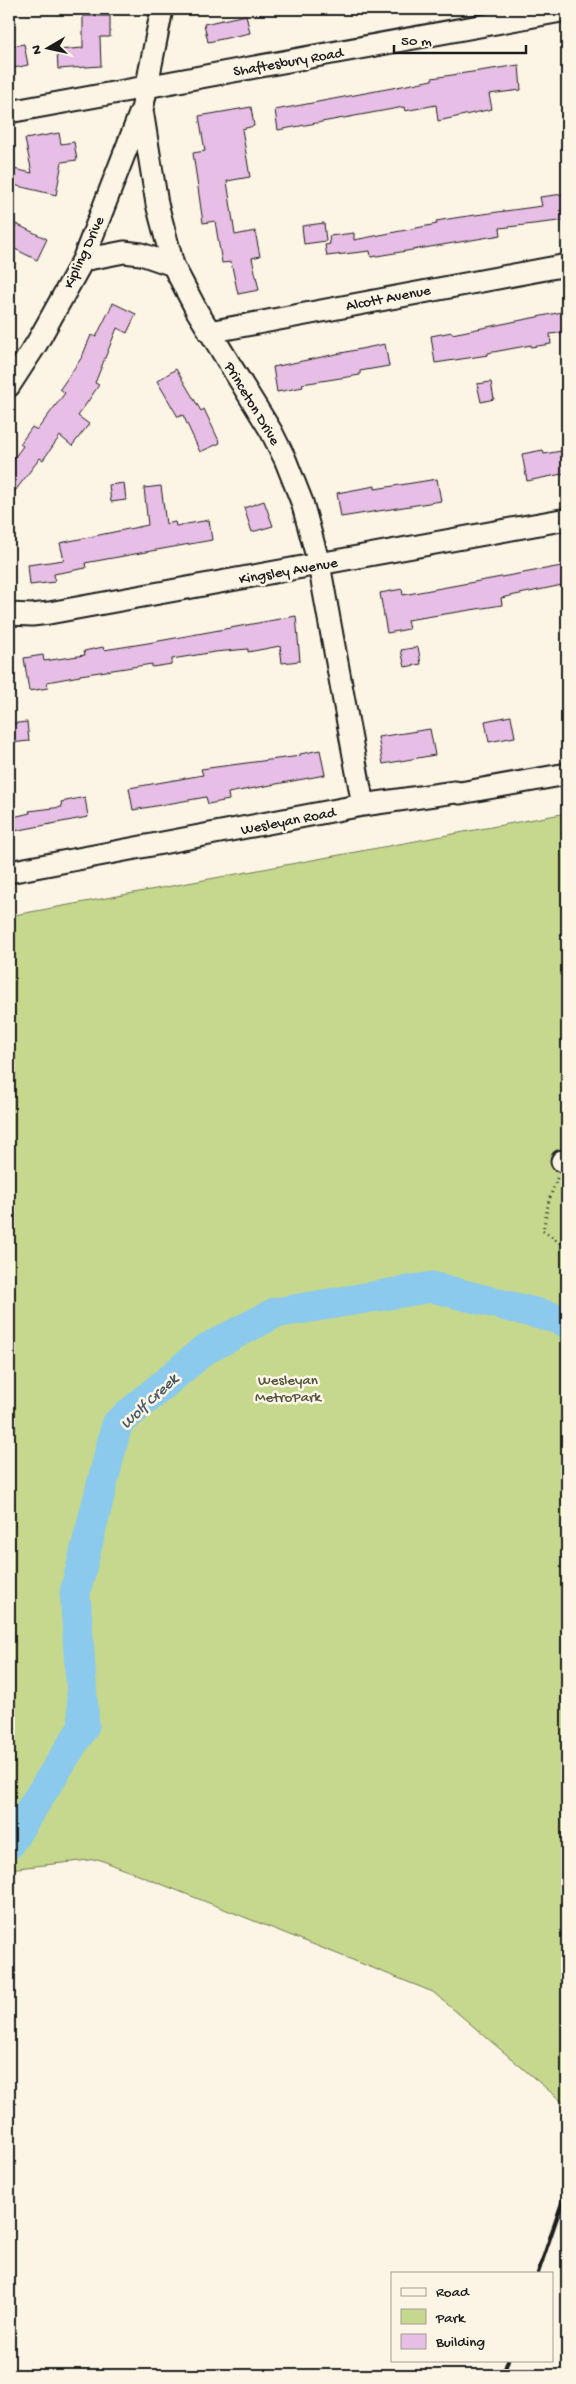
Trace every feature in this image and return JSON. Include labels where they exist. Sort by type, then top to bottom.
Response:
[{"type":"street","name":"Princeton Drive","points":[[162,9],[142,110],[157,204],[173,265],[209,332],[256,406],[285,459],[305,510],[319,564],[363,805]]},
{"type":"street","name":"Shaftesbury Road","points":[[9,112],[567,10]]},
{"type":"street","name":"Kipling Drive","points":[[9,386],[37,343],[83,260],[142,110]]},
{"type":"street","points":[[83,260],[124,252],[141,254],[173,265]]},
{"type":"street","name":"Alcott Avenue","points":[[209,332],[567,264]]},
{"type":"street","name":"Kingsley Avenue","points":[[9,614],[32,615],[49,613],[567,519]]},
{"type":"street","name":"Wesleyan Road","points":[[9,872],[363,805],[454,792],[460,794],[567,774]]},
{"type":"path","points":[[565,1162],[549,1200],[543,1231],[567,1247]]},
{"type":"green space","name":"Wesleyan MetroPark","points":[[567,813],[567,2106],[433,1992],[98,1859],[9,1869],[9,916]]},
{"type":"building","points":[[246,15],[250,33],[208,42],[204,24]]},
{"type":"building","points":[[83,16],[110,16],[110,37],[100,37],[101,66],[58,69],[57,50],[83,48]]},
{"type":"building","points":[[24,44],[28,65],[9,69],[9,47]]},
{"type":"building","points":[[519,65],[521,90],[489,94],[492,109],[438,121],[436,105],[405,111],[404,107],[278,130],[275,110],[432,80],[432,78]]},
{"type":"building","points":[[251,107],[254,126],[242,129],[250,177],[227,181],[235,235],[255,231],[260,256],[252,258],[259,290],[238,294],[231,262],[222,263],[215,221],[203,223],[193,153],[205,151],[199,116]]},
{"type":"building","points":[[59,133],[61,144],[74,142],[77,160],[62,162],[56,195],[9,184],[9,168],[32,173],[25,139]]},
{"type":"building","points":[[563,194],[567,220],[500,228],[501,235],[371,257],[370,251],[327,256],[325,245],[330,244],[329,236],[354,233],[354,240],[437,224],[436,221],[542,206],[540,197]]},
{"type":"building","points":[[324,223],[326,241],[304,244],[302,226]]},
{"type":"building","points":[[16,224],[47,239],[37,260],[9,246],[9,241]]},
{"type":"building","points":[[113,303],[136,314],[127,333],[117,328],[95,383],[99,385],[78,416],[89,424],[72,446],[60,436],[43,460],[40,458],[9,499],[9,465],[23,446],[20,444],[32,427],[37,430],[65,393],[60,389],[82,357],[91,335],[96,337]]},
{"type":"building","points":[[567,311],[567,332],[550,334],[551,344],[531,347],[531,345],[488,353],[488,355],[435,363],[431,336],[452,332],[452,334]]},
{"type":"building","points":[[385,344],[389,366],[360,371],[360,375],[302,384],[303,387],[277,392],[273,367]]},
{"type":"building","points":[[176,369],[201,411],[204,409],[220,443],[200,452],[183,415],[178,417],[157,381]]},
{"type":"building","points":[[491,382],[494,399],[481,402],[477,384]]},
{"type":"building","points":[[543,450],[544,454],[567,450],[567,473],[527,481],[522,454]]},
{"type":"building","points":[[437,479],[441,501],[341,517],[337,493],[375,486],[375,489]]},
{"type":"building","points":[[124,483],[126,500],[111,502],[109,485]]},
{"type":"building","points":[[161,486],[166,524],[175,522],[176,526],[209,520],[212,540],[85,563],[86,568],[54,574],[55,582],[30,585],[28,565],[64,560],[60,543],[148,525],[144,488]]},
{"type":"building","points":[[264,501],[273,526],[252,532],[244,508]]},
{"type":"building","points":[[567,565],[567,584],[501,598],[502,605],[407,620],[409,629],[387,633],[380,593],[402,589],[403,595]]},
{"type":"building","points":[[296,616],[300,661],[282,663],[280,646],[248,652],[248,649],[215,652],[172,659],[172,664],[152,667],[152,664],[80,675],[47,682],[48,688],[29,691],[24,658],[43,655],[44,661],[85,655],[84,651],[103,647],[104,650],[148,643]]},
{"type":"building","points":[[418,647],[421,664],[405,667],[401,650]]},
{"type":"building","points":[[511,716],[515,737],[489,742],[485,721]]},
{"type":"building","points":[[27,722],[29,741],[11,743],[9,724]]},
{"type":"building","points":[[430,729],[435,755],[383,764],[378,737]]},
{"type":"building","points":[[320,750],[325,775],[228,793],[229,800],[208,804],[206,797],[133,810],[129,788],[203,775],[201,769],[300,756],[300,754]]},
{"type":"building","points":[[85,797],[88,817],[9,832],[9,818],[30,813],[29,811],[62,807],[61,802]]},
{"type":"waterway","name":"Wolf Creek","points":[[9,1844],[84,1726],[75,1593],[117,1424],[204,1350],[275,1313],[432,1287],[559,1319],[567,1323]]},
{"type":"railway","points":[[538,2272],[567,2188]]},
{"type":"railway","points":[[503,2375],[507,2362]]}]
